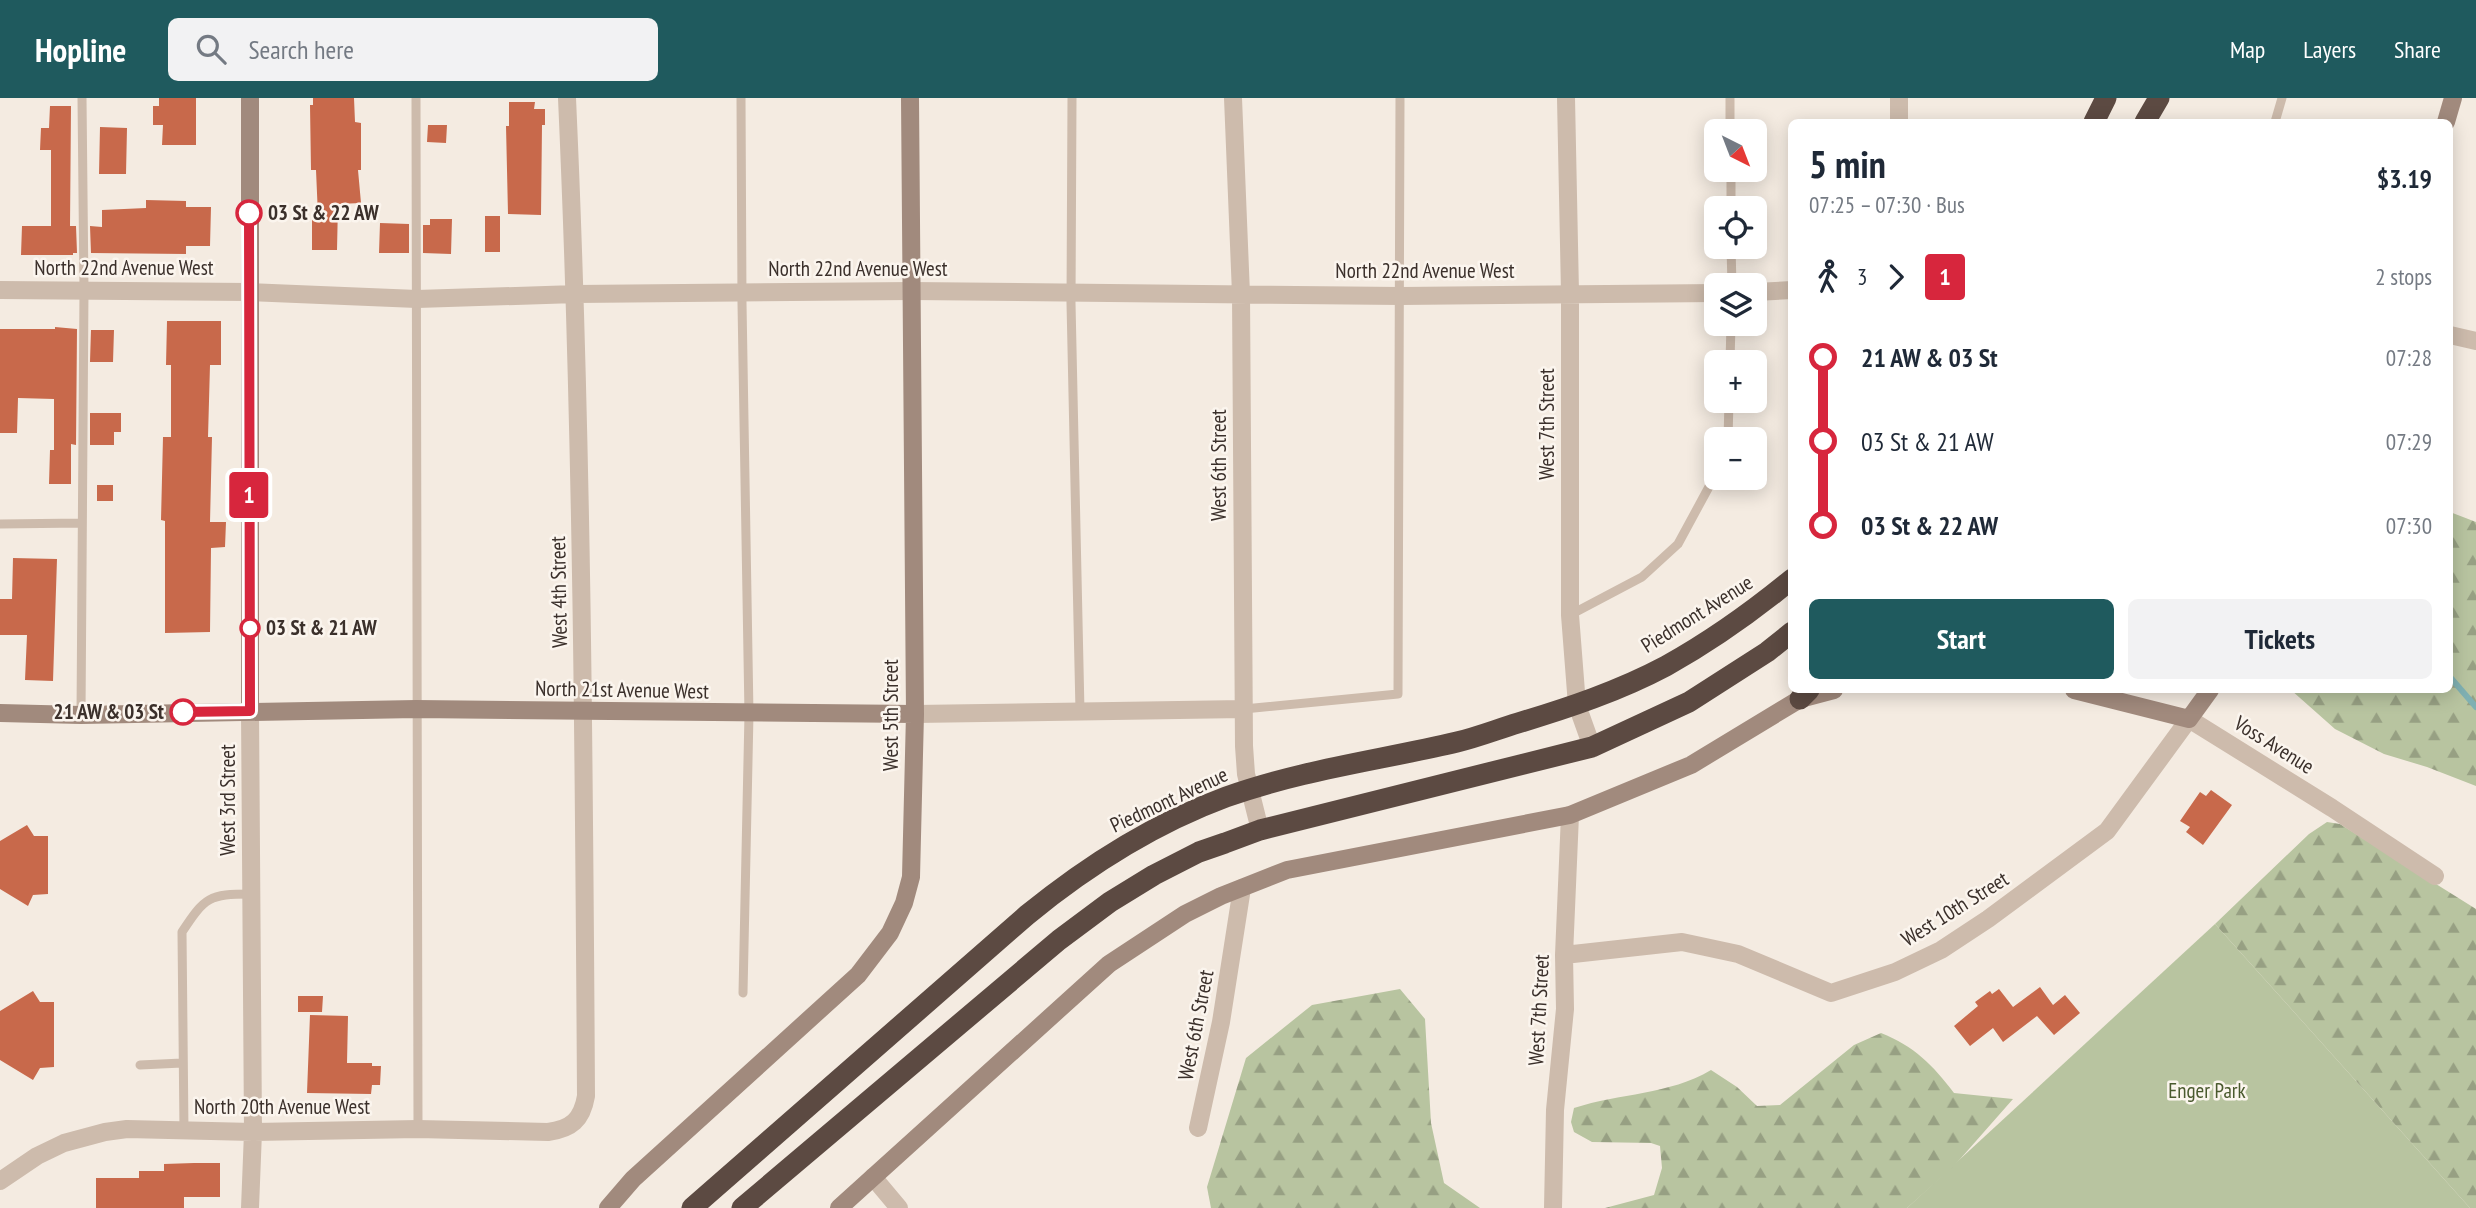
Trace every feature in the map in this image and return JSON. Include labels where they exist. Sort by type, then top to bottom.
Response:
[{"type":"highway","points":[[2096,119],[2106,98]]},
{"type":"highway","points":[[2147,119],[2159,98]]},
{"type":"highway","name":"Piedmont Avenue","points":[[692,1208],[974,960],[1072,879],[1149,832],[1199,808],[1250,789],[1460,741],[1577,705],[1665,666],[1754,611],[1788,582]]},
{"type":"highway","points":[[742,1208],[1095,912],[1178,862],[1260,830],[1592,747],[1689,702],[1767,652],[1788,635]]},
{"type":"street","name":"West 3rd Street","points":[[250,98],[248,292],[253,1132],[250,1208]]},
{"type":"street","name":"West 4th Street","points":[[567,98],[576,294],[584,713],[586,1096],[583,1111],[574,1124]]},
{"type":"street","name":"West 5th Street","points":[[608,1208],[633,1179],[798,1032],[870,962],[890,933],[904,903],[914,859],[910,98]]},
{"type":"street","name":"West 6th Street","points":[[1233,98],[1241,294],[1245,762],[1260,830]]},
{"type":"street","name":"West 7th Street","points":[[1566,98],[1570,293],[1570,615],[1577,705],[1592,747]]},
{"type":"street","points":[[1899,98],[1899,119]]},
{"type":"street","points":[[2447,119],[2453,98]]},
{"type":"street","name":"North 22nd Avenue West","points":[[0,290],[248,292],[417,299],[576,294],[912,291],[1401,296],[1704,293]]},
{"type":"street","points":[[1767,291],[1788,290]]},
{"type":"street","points":[[2453,336],[2476,341]]},
{"type":"street","name":"Voss Avenue","points":[[2086,693],[2189,719],[2435,876]]},
{"type":"street","name":"West 10th Street","points":[[1564,955],[1682,942],[1738,954],[1831,993],[1895,972],[1941,950],[1979,925],[2108,831],[2208,693]]},
{"type":"street","points":[[839,1208],[1108,964],[1185,914],[1287,870],[1570,815],[1691,765],[1805,694]]},
{"type":"street","name":"North 21st Avenue West","points":[[0,713],[81,715],[416,709],[584,713],[915,714],[1244,709]]},
{"type":"street","name":"West 7th Street","points":[[1553,1208],[1555,1110],[1565,1009],[1564,955],[1570,815]]},
{"type":"street","name":"West 6th Street","points":[[1198,1128],[1223,1009],[1242,888]]},
{"type":"street","name":"North 20th Avenue West","points":[[0,1181],[37,1156],[86,1136],[127,1129],[253,1132],[418,1129],[548,1132],[564,1130],[574,1124]]},
{"type":"street","points":[[873,1177],[899,1208]]},
{"type":"lane","points":[[81,715],[84,290],[82,98]]},
{"type":"lane","points":[[416,98],[418,1129]]},
{"type":"lane","points":[[741,98],[749,713],[743,993]]},
{"type":"lane","points":[[1072,98],[1071,292],[1080,710]]},
{"type":"lane","points":[[1244,709],[1398,694],[1400,98]]},
{"type":"lane","points":[[1730,98],[1730,119]]},
{"type":"lane","points":[[2276,119],[2282,98]]},
{"type":"lane","points":[[1570,615],[1642,577],[1678,544],[1707,490]]},
{"type":"lane","points":[[0,524],[82,523]]},
{"type":"lane","points":[[184,1131],[182,932],[199,906],[219,894],[251,894]]},
{"type":"lane","points":[[140,1065],[182,1063]]},
{"type":"green space","points":[[2453,513],[2476,522],[2476,786],[2384,754],[2335,729],[2294,693],[2453,693]]},
{"type":"green space","points":[[2327,822],[2340,824],[2476,909],[2476,1208],[2470,1208],[2215,924],[2309,834]]},
{"type":"green space","name":"Enger Park","points":[[2215,924],[2470,1208],[1907,1208]]},
{"type":"green space","points":[[1400,989],[1425,1019],[1431,1123],[1444,1183],[1480,1208],[1211,1208],[1207,1187],[1246,1058],[1312,1005]]},
{"type":"green space","points":[[1881,1033],[1922,1057],[1954,1093],[2013,1099],[1954,1166],[1907,1208],[1605,1208],[1654,1195],[1662,1168],[1660,1146],[1651,1143],[1592,1142],[1574,1132],[1571,1122],[1574,1108],[1661,1089],[1711,1070],[1737,1087],[1757,1106],[1780,1105],[1854,1045]]},
{"type":"building","points":[[159,98],[196,98],[196,145],[162,145],[163,125],[153,125],[153,106],[159,106]]},
{"type":"building","points":[[313,98],[354,98],[355,122],[361,123],[361,170],[358,170],[361,203],[338,204],[337,250],[312,250],[312,216],[318,216],[316,170],[311,170],[310,105],[313,105]]},
{"type":"building","points":[[509,102],[535,102],[534,109],[545,109],[545,125],[542,125],[541,215],[508,214],[506,126],[509,126]]},
{"type":"building","points":[[50,106],[71,106],[70,226],[76,226],[77,253],[21,255],[22,226],[51,226],[51,150],[40,150],[41,128],[49,128]]},
{"type":"building","points":[[428,125],[447,125],[446,143],[427,142]]},
{"type":"building","points":[[100,127],[127,128],[126,174],[99,174]]},
{"type":"building","points":[[146,200],[186,201],[186,207],[211,207],[210,246],[186,246],[186,254],[91,253],[90,226],[102,227],[102,210],[146,208]]},
{"type":"building","points":[[485,216],[500,216],[500,252],[485,252]]},
{"type":"building","points":[[430,219],[452,219],[451,254],[423,253],[423,225],[430,225]]},
{"type":"building","points":[[380,223],[409,224],[409,253],[379,253]]},
{"type":"building","points":[[167,321],[221,321],[221,365],[210,365],[210,522],[226,522],[225,547],[211,548],[210,632],[165,633],[165,521],[161,520],[163,437],[171,437],[171,365],[166,365]]},
{"type":"building","points":[[0,329],[77,329],[76,445],[71,444],[71,484],[49,484],[50,450],[54,450],[54,399],[18,398],[17,433],[0,433]]},
{"type":"building","points":[[91,330],[114,330],[113,362],[90,362]]},
{"type":"building","points":[[90,413],[121,413],[121,432],[114,432],[114,445],[90,445]]},
{"type":"building","points":[[97,485],[113,485],[113,501],[97,501]]},
{"type":"building","points":[[13,558],[57,559],[53,681],[25,680],[27,635],[0,635],[0,599],[12,599]]},
{"type":"building","points":[[2211,790],[2232,805],[2203,845],[2186,832],[2190,827],[2180,821],[2200,792],[2206,796]]},
{"type":"building","points":[[27,825],[34,836],[48,836],[48,894],[33,895],[28,906],[0,889],[0,841]]},
{"type":"building","points":[[2040,987],[2053,1005],[2065,995],[2080,1013],[2054,1035],[2037,1016],[2003,1042],[1993,1028],[1970,1046],[1954,1026],[1978,1006],[1975,1002],[1990,991],[1992,994],[1999,989],[2013,1007]]},
{"type":"building","points":[[33,991],[40,1002],[54,1002],[54,1067],[40,1068],[33,1080],[0,1060],[0,1011]]},
{"type":"building","points":[[298,996],[323,996],[322,1012],[298,1012]]},
{"type":"building","points":[[310,1015],[348,1016],[347,1063],[372,1063],[372,1066],[381,1066],[380,1085],[372,1085],[371,1094],[307,1093]]},
{"type":"building","points":[[220,1163],[220,1197],[184,1197],[184,1208],[96,1208],[96,1178],[139,1178],[139,1171],[164,1171],[164,1164]]},
{"type":"waterway","points":[[2453,680],[2476,707]]},
{"type":"bus line","name":"1","points":[[183,712],[250,711],[249,213]]},
{"type":"place","name":"03 St & 22 AW","points":[[249,213]]},
{"type":"place","name":"03 St & 21 AW","points":[[250,628]]},
{"type":"place","name":"21 AW & 03 St","points":[[183,712]]}]
